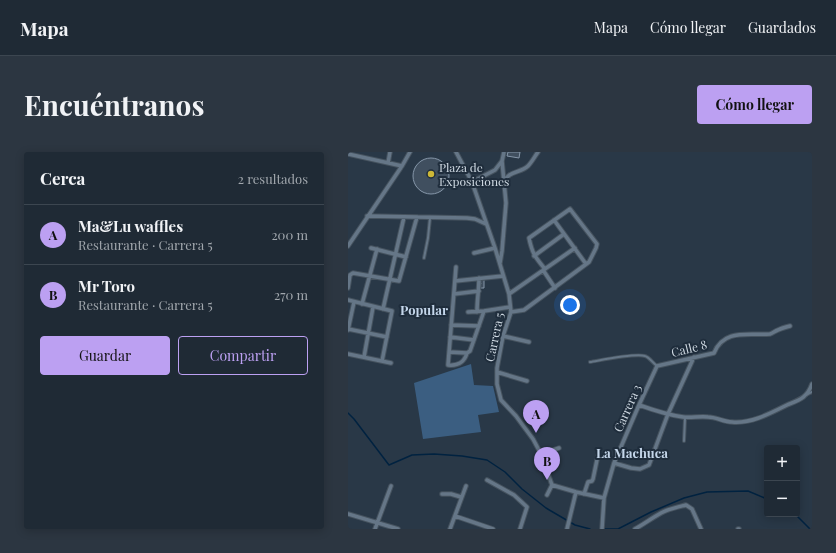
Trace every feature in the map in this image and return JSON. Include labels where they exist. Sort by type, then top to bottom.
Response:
[{"type":"street","points":[[366,158],[367,152]]},
{"type":"street","points":[[388,163],[390,152]]},
{"type":"street","points":[[348,246],[410,152]]},
{"type":"street","name":"Carrera 5","points":[[456,152],[472,182],[509,294],[511,312],[503,336],[497,368],[497,384],[501,400],[516,416],[533,439],[541,454],[552,485]]},
{"type":"street","points":[[500,264],[506,203],[502,161],[504,152]]},
{"type":"street","points":[[505,186],[506,179],[511,174],[522,170],[528,165],[538,152]]},
{"type":"street","points":[[348,154],[402,166]]},
{"type":"street","points":[[472,182],[495,170],[502,161]]},
{"type":"street","points":[[511,312],[524,310],[555,288],[589,262],[597,244],[570,209],[529,238],[534,256],[555,288]]},
{"type":"street","points":[[367,216],[475,219],[482,221],[486,225]]},
{"type":"street","points":[[383,309],[404,217]]},
{"type":"street","points":[[348,288],[350,275],[355,272],[399,281],[417,217]]},
{"type":"street","points":[[554,220],[586,264]]},
{"type":"street","points":[[534,256],[564,234]]},
{"type":"street","points":[[371,248],[406,257]]},
{"type":"street","points":[[474,253],[495,248]]},
{"type":"street","points":[[509,294],[575,248]]},
{"type":"street","points":[[362,304],[377,249]]},
{"type":"street","points":[[456,268],[448,365],[458,365],[466,358],[480,326],[484,311]]},
{"type":"street","points":[[455,281],[503,276]]},
{"type":"street","points":[[477,312],[479,278]]},
{"type":"street","points":[[454,294],[479,291]]},
{"type":"street","points":[[348,300],[392,312],[382,361]]},
{"type":"street","points":[[354,302],[348,330],[387,337]]},
{"type":"street","points":[[364,357],[374,307]]},
{"type":"street","points":[[468,312],[510,307]]},
{"type":"street","points":[[451,325],[480,326]]},
{"type":"street","name":"Calle 8","points":[[657,366],[714,353],[717,346],[730,337],[740,334],[771,334],[779,329],[790,326]]},
{"type":"street","points":[[503,336],[529,342]]},
{"type":"street","points":[[450,338],[474,340]]},
{"type":"street","points":[[449,352],[469,352]]},
{"type":"street","points":[[348,354],[391,363]]},
{"type":"street","points":[[614,463],[640,469],[649,465],[668,414],[694,357]]},
{"type":"street","name":"Carrera 3","points":[[602,529],[604,498],[614,463],[657,366]]},
{"type":"street","points":[[497,372],[526,380]]},
{"type":"street","points":[[639,405],[685,418],[709,417],[738,422],[759,418],[803,398],[808,393],[812,384]]},
{"type":"street","points":[[541,454],[559,448]]},
{"type":"street","points":[[584,494],[588,482],[592,481],[593,479],[598,455]]},
{"type":"street","points":[[487,480],[514,495],[527,507],[520,529]]},
{"type":"street","points":[[547,495],[552,485],[604,498]]},
{"type":"street","points":[[375,529],[391,486]]},
{"type":"street","points":[[450,529],[466,486]]},
{"type":"street","points":[[567,529],[576,492]]},
{"type":"street","points":[[442,494],[451,494],[461,497]]},
{"type":"street","points":[[635,529],[662,513],[686,505],[692,509],[701,529]]},
{"type":"street","points":[[348,514],[398,529]]},
{"type":"street","points":[[455,516],[493,529]]},
{"type":"lane","points":[[424,258],[430,217]]},
{"type":"lane","points":[[590,362],[644,355],[657,366]]},
{"type":"lane","points":[[806,396],[812,392]]},
{"type":"lane","points":[[684,441],[685,418]]},
{"type":"shaded area","points":[[471,364],[474,385],[493,386],[499,412],[478,415],[481,432],[423,439],[414,383]]},
{"type":"building","points":[[508,152],[520,152],[519,158],[507,156]]},
{"type":"building","name":"Plaza de Exposiciones","points":[[431,158],[444,163],[449,176],[444,189],[431,194],[418,189],[413,176],[418,163]]},
{"type":"building","points":[[484,279],[484,288],[479,288],[479,284],[481,283],[479,283],[479,280]]},
{"type":"waterway","points":[[348,413],[389,465],[412,455],[434,454],[487,460],[505,472],[522,489],[546,508],[575,525],[590,529]]},
{"type":"waterway","points":[[603,529],[618,529],[651,512],[684,498],[707,492],[748,491],[764,498]]},
{"type":"waterway","points":[[798,517],[810,529]]},
{"type":"place","name":"Plaza de Exposiciones","points":[[431,174]]},
{"type":"place","name":"Ma&Lu waffles","points":[[536,433]]},
{"type":"place","name":"Mr Toro","points":[[547,480]]},
{"type":"district","name":"Popular","points":[[424,309]]},
{"type":"district","name":"La Machuca","points":[[632,452]]}]
